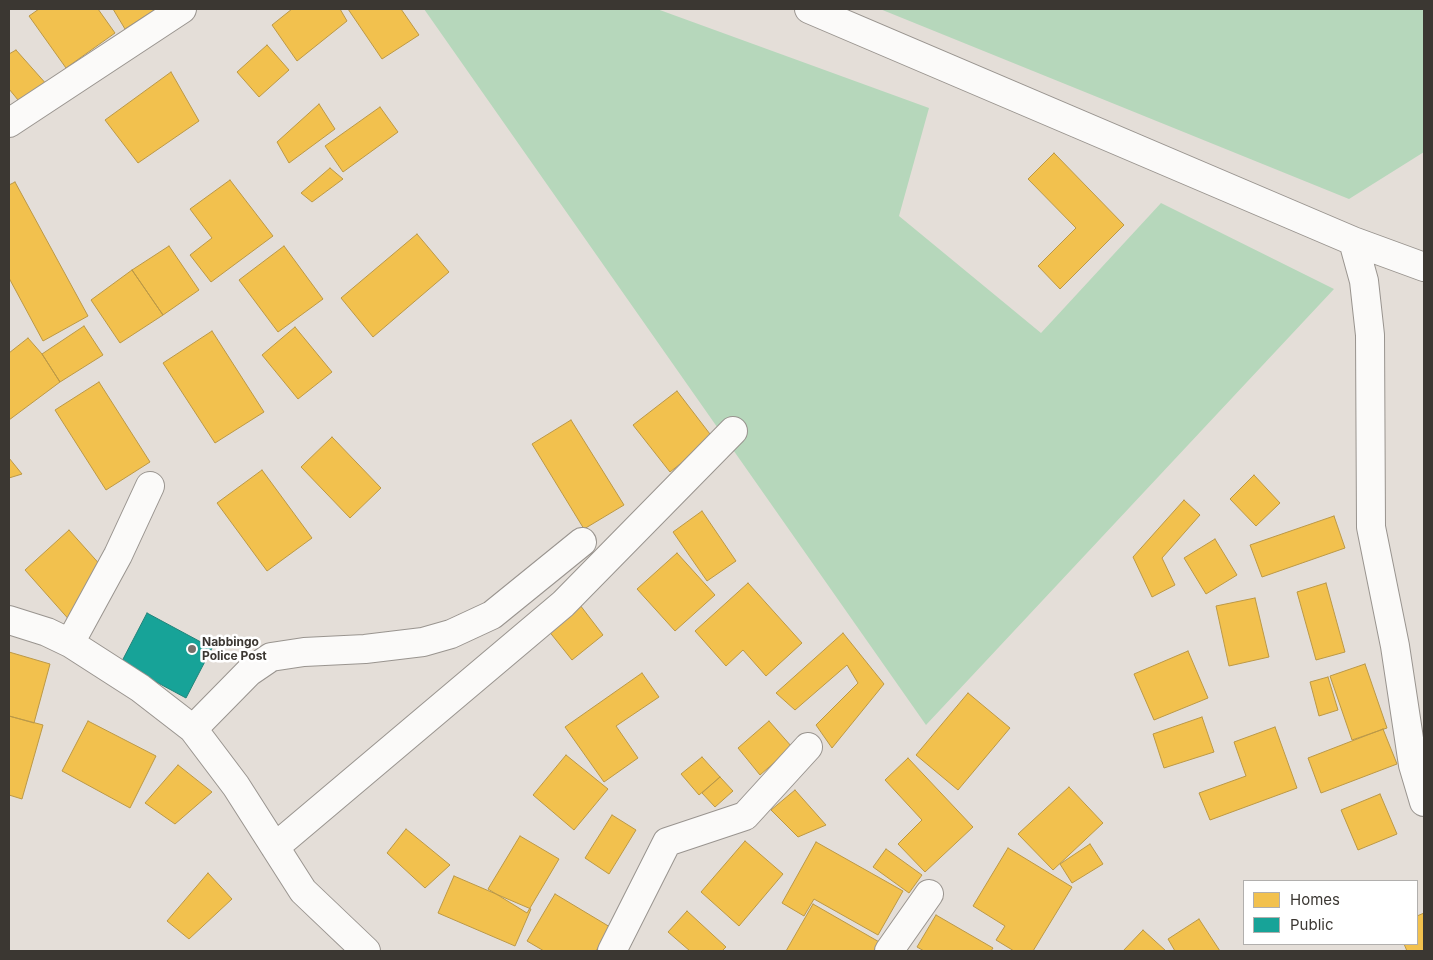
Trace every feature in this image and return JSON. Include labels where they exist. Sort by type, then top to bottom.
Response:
[{"type":"street","points":[[9,123],[182,9]]},
{"type":"street","points":[[808,9],[1353,241],[1424,267]]},
{"type":"street","points":[[1353,241],[1364,280],[1370,335],[1371,527],[1396,646],[1413,765],[1424,802]]},
{"type":"street","points":[[275,847],[563,604],[733,432]]},
{"type":"street","points":[[70,643],[118,555],[150,486]]},
{"type":"street","points":[[193,729],[249,672],[271,657],[304,652],[423,642],[451,634],[492,615],[582,542]]},
{"type":"street","points":[[9,620],[47,632],[70,643],[140,688],[193,729],[236,786],[303,891],[366,951]]},
{"type":"street","points":[[612,951],[667,842],[745,816],[808,747]]},
{"type":"street","points":[[889,951],[929,894]]},
{"type":"green space","points":[[424,9],[657,9],[929,108],[899,216],[1041,333],[1161,203],[1334,289],[926,725]]},
{"type":"green space","points":[[880,9],[1424,9],[1424,152],[1349,199]]},
{"type":"building: Homes","points":[[39,9],[98,9],[115,33],[66,68],[29,16]]},
{"type":"building: Homes","points":[[113,9],[156,9],[125,29]]},
{"type":"building: Homes","points":[[292,9],[340,9],[347,21],[297,61],[272,25]]},
{"type":"building: Homes","points":[[348,9],[401,9],[419,35],[382,59]]},
{"type":"building: Homes","points":[[267,45],[289,70],[259,97],[237,72]]},
{"type":"building: Homes","points":[[16,50],[48,86],[23,106],[9,89],[9,54]]},
{"type":"building: Homes","points":[[171,72],[199,121],[138,163],[105,120]]},
{"type":"building: Homes","points":[[319,104],[335,129],[289,163],[277,142]]},
{"type":"building: Homes","points":[[380,107],[398,132],[343,172],[325,146]]},
{"type":"building: Homes","points":[[1054,153],[1124,225],[1060,289],[1038,266],[1076,228],[1028,179]]},
{"type":"building: Homes","points":[[330,168],[343,179],[312,202],[301,193]]},
{"type":"building: Homes","points":[[230,180],[273,236],[211,282],[190,255],[212,238],[190,209]]},
{"type":"building: Homes","points":[[15,182],[88,316],[43,341],[9,278],[9,185]]},
{"type":"building: Homes","points":[[417,234],[449,272],[373,337],[341,298]]},
{"type":"building: Homes","points":[[169,246],[199,290],[163,315],[132,270]]},
{"type":"building: Homes","points":[[284,246],[323,299],[278,332],[239,280]]},
{"type":"building: Homes","points":[[132,270],[163,315],[120,343],[91,300]]},
{"type":"building: Homes","points":[[84,326],[103,355],[60,382],[42,354]]},
{"type":"building: Homes","points":[[295,327],[332,372],[298,399],[262,355]]},
{"type":"building: Homes","points":[[212,331],[264,412],[215,443],[163,363]]},
{"type":"building: Homes","points":[[28,338],[42,354],[60,382],[9,420],[9,353]]},
{"type":"building: Homes","points":[[99,382],[150,462],[106,490],[55,410]]},
{"type":"building: Homes","points":[[677,391],[713,438],[670,472],[633,425]]},
{"type":"building: Homes","points":[[571,420],[624,505],[584,529],[532,444]]},
{"type":"building: Homes","points":[[332,437],[381,488],[350,518],[301,467]]},
{"type":"building: Homes","points":[[9,458],[22,474],[9,478]]},
{"type":"building: Homes","points":[[262,470],[312,538],[267,571],[217,503]]},
{"type":"building: Homes","points":[[1254,475],[1280,503],[1256,526],[1230,499]]},
{"type":"building: Homes","points":[[1184,500],[1200,515],[1162,558],[1175,585],[1152,597],[1133,557]]},
{"type":"building: Homes","points":[[702,511],[736,561],[707,581],[673,532]]},
{"type":"building: Homes","points":[[1334,516],[1345,548],[1262,577],[1250,545]]},
{"type":"building: Homes","points":[[69,530],[103,568],[72,623],[25,570]]},
{"type":"building: Homes","points":[[1215,539],[1237,575],[1206,594],[1184,558]]},
{"type":"building: Homes","points":[[677,553],[715,595],[675,631],[637,589]]},
{"type":"building: Homes","points":[[748,583],[802,643],[766,676],[743,650],[726,666],[695,631]]},
{"type":"building: Homes","points":[[1326,583],[1345,652],[1316,660],[1297,592]]},
{"type":"building: Homes","points":[[1255,598],[1269,657],[1229,666],[1216,606]]},
{"type":"building: Homes","points":[[580,605],[603,635],[572,660],[548,630]]},
{"type":"building: Homes","points":[[843,633],[884,684],[832,748],[816,725],[858,683],[847,665],[795,710],[776,693]]},
{"type":"building: Homes","points":[[1188,651],[1208,698],[1154,720],[1134,674]]},
{"type":"building: Homes","points":[[9,652],[50,664],[34,723],[9,716]]},
{"type":"building: Homes","points":[[1365,664],[1387,728],[1352,740],[1330,676]]},
{"type":"building: Homes","points":[[642,673],[659,697],[616,726],[638,758],[604,782],[565,727]]},
{"type":"building: Homes","points":[[1328,677],[1338,710],[1319,716],[1310,682]]},
{"type":"building: Homes","points":[[968,693],[1010,728],[958,790],[916,755]]},
{"type":"building: Homes","points":[[9,716],[43,725],[22,799],[9,795]]},
{"type":"building: Homes","points":[[1202,717],[1214,752],[1164,768],[1153,734]]},
{"type":"building: Homes","points":[[88,721],[156,756],[130,808],[62,771]]},
{"type":"building: Homes","points":[[769,721],[792,747],[760,775],[738,748]]},
{"type":"building: Homes","points":[[1275,727],[1297,788],[1210,820],[1199,793],[1246,776],[1234,742]]},
{"type":"building: Homes","points":[[1383,729],[1397,764],[1321,793],[1308,758]]},
{"type":"building: Homes","points":[[566,755],[608,789],[574,830],[533,795]]},
{"type":"building: Homes","points":[[702,757],[720,777],[699,795],[681,774]]},
{"type":"building: Homes","points":[[908,758],[973,827],[925,872],[898,844],[922,820],[885,780]]},
{"type":"building: Homes","points":[[178,765],[212,792],[175,824],[145,803]]},
{"type":"building: Homes","points":[[720,777],[733,791],[715,807],[702,793]]},
{"type":"building: Homes","points":[[1069,787],[1103,823],[1053,870],[1018,834]]},
{"type":"building: Homes","points":[[795,790],[826,825],[798,837],[771,810]]},
{"type":"building: Homes","points":[[1380,794],[1397,834],[1358,850],[1341,810]]},
{"type":"building: Homes","points":[[612,815],[636,830],[609,874],[585,858]]},
{"type":"building: Homes","points":[[406,829],[450,865],[425,888],[387,853]]},
{"type":"building: Homes","points":[[520,836],[559,859],[527,913],[488,889]]},
{"type":"building: Homes","points":[[745,841],[783,874],[739,926],[701,892]]},
{"type":"building: Homes","points":[[816,842],[903,891],[878,935],[814,899],[804,916],[782,903]]},
{"type":"building: Homes","points":[[1090,844],[1103,864],[1072,883],[1060,864]]},
{"type":"building: Homes","points":[[1008,848],[1072,887],[1033,951],[1014,951],[996,940],[1005,926],[973,906]]},
{"type":"building: Homes","points":[[886,849],[922,875],[909,893],[873,867]]},
{"type":"building: Homes","points":[[208,873],[232,899],[189,939],[167,921]]},
{"type":"building: Homes","points":[[454,876],[531,909],[515,946],[438,913]]},
{"type":"building: Homes","points":[[555,894],[610,927],[596,951],[544,951],[527,941]]},
{"type":"building: Homes","points":[[813,904],[881,943],[877,951],[786,951]]},
{"type":"building: Homes","points":[[687,911],[726,947],[722,951],[690,951],[668,932]]},
{"type":"building: Homes","points":[[1424,913],[1424,951],[1407,951],[1404,945],[1418,945],[1418,916]]},
{"type":"building: Homes","points":[[936,915],[993,948],[991,951],[924,951],[917,947]]},
{"type":"building: Homes","points":[[1199,919],[1220,951],[1175,951],[1168,939]]},
{"type":"building: Homes","points":[[1143,930],[1166,951],[1123,951]]},
{"type":"building: Public","points":[[147,613],[212,648],[186,698],[121,663]]},
{"type":"place","name":"Nabbingo Police Post","points":[[192,649]]}]
